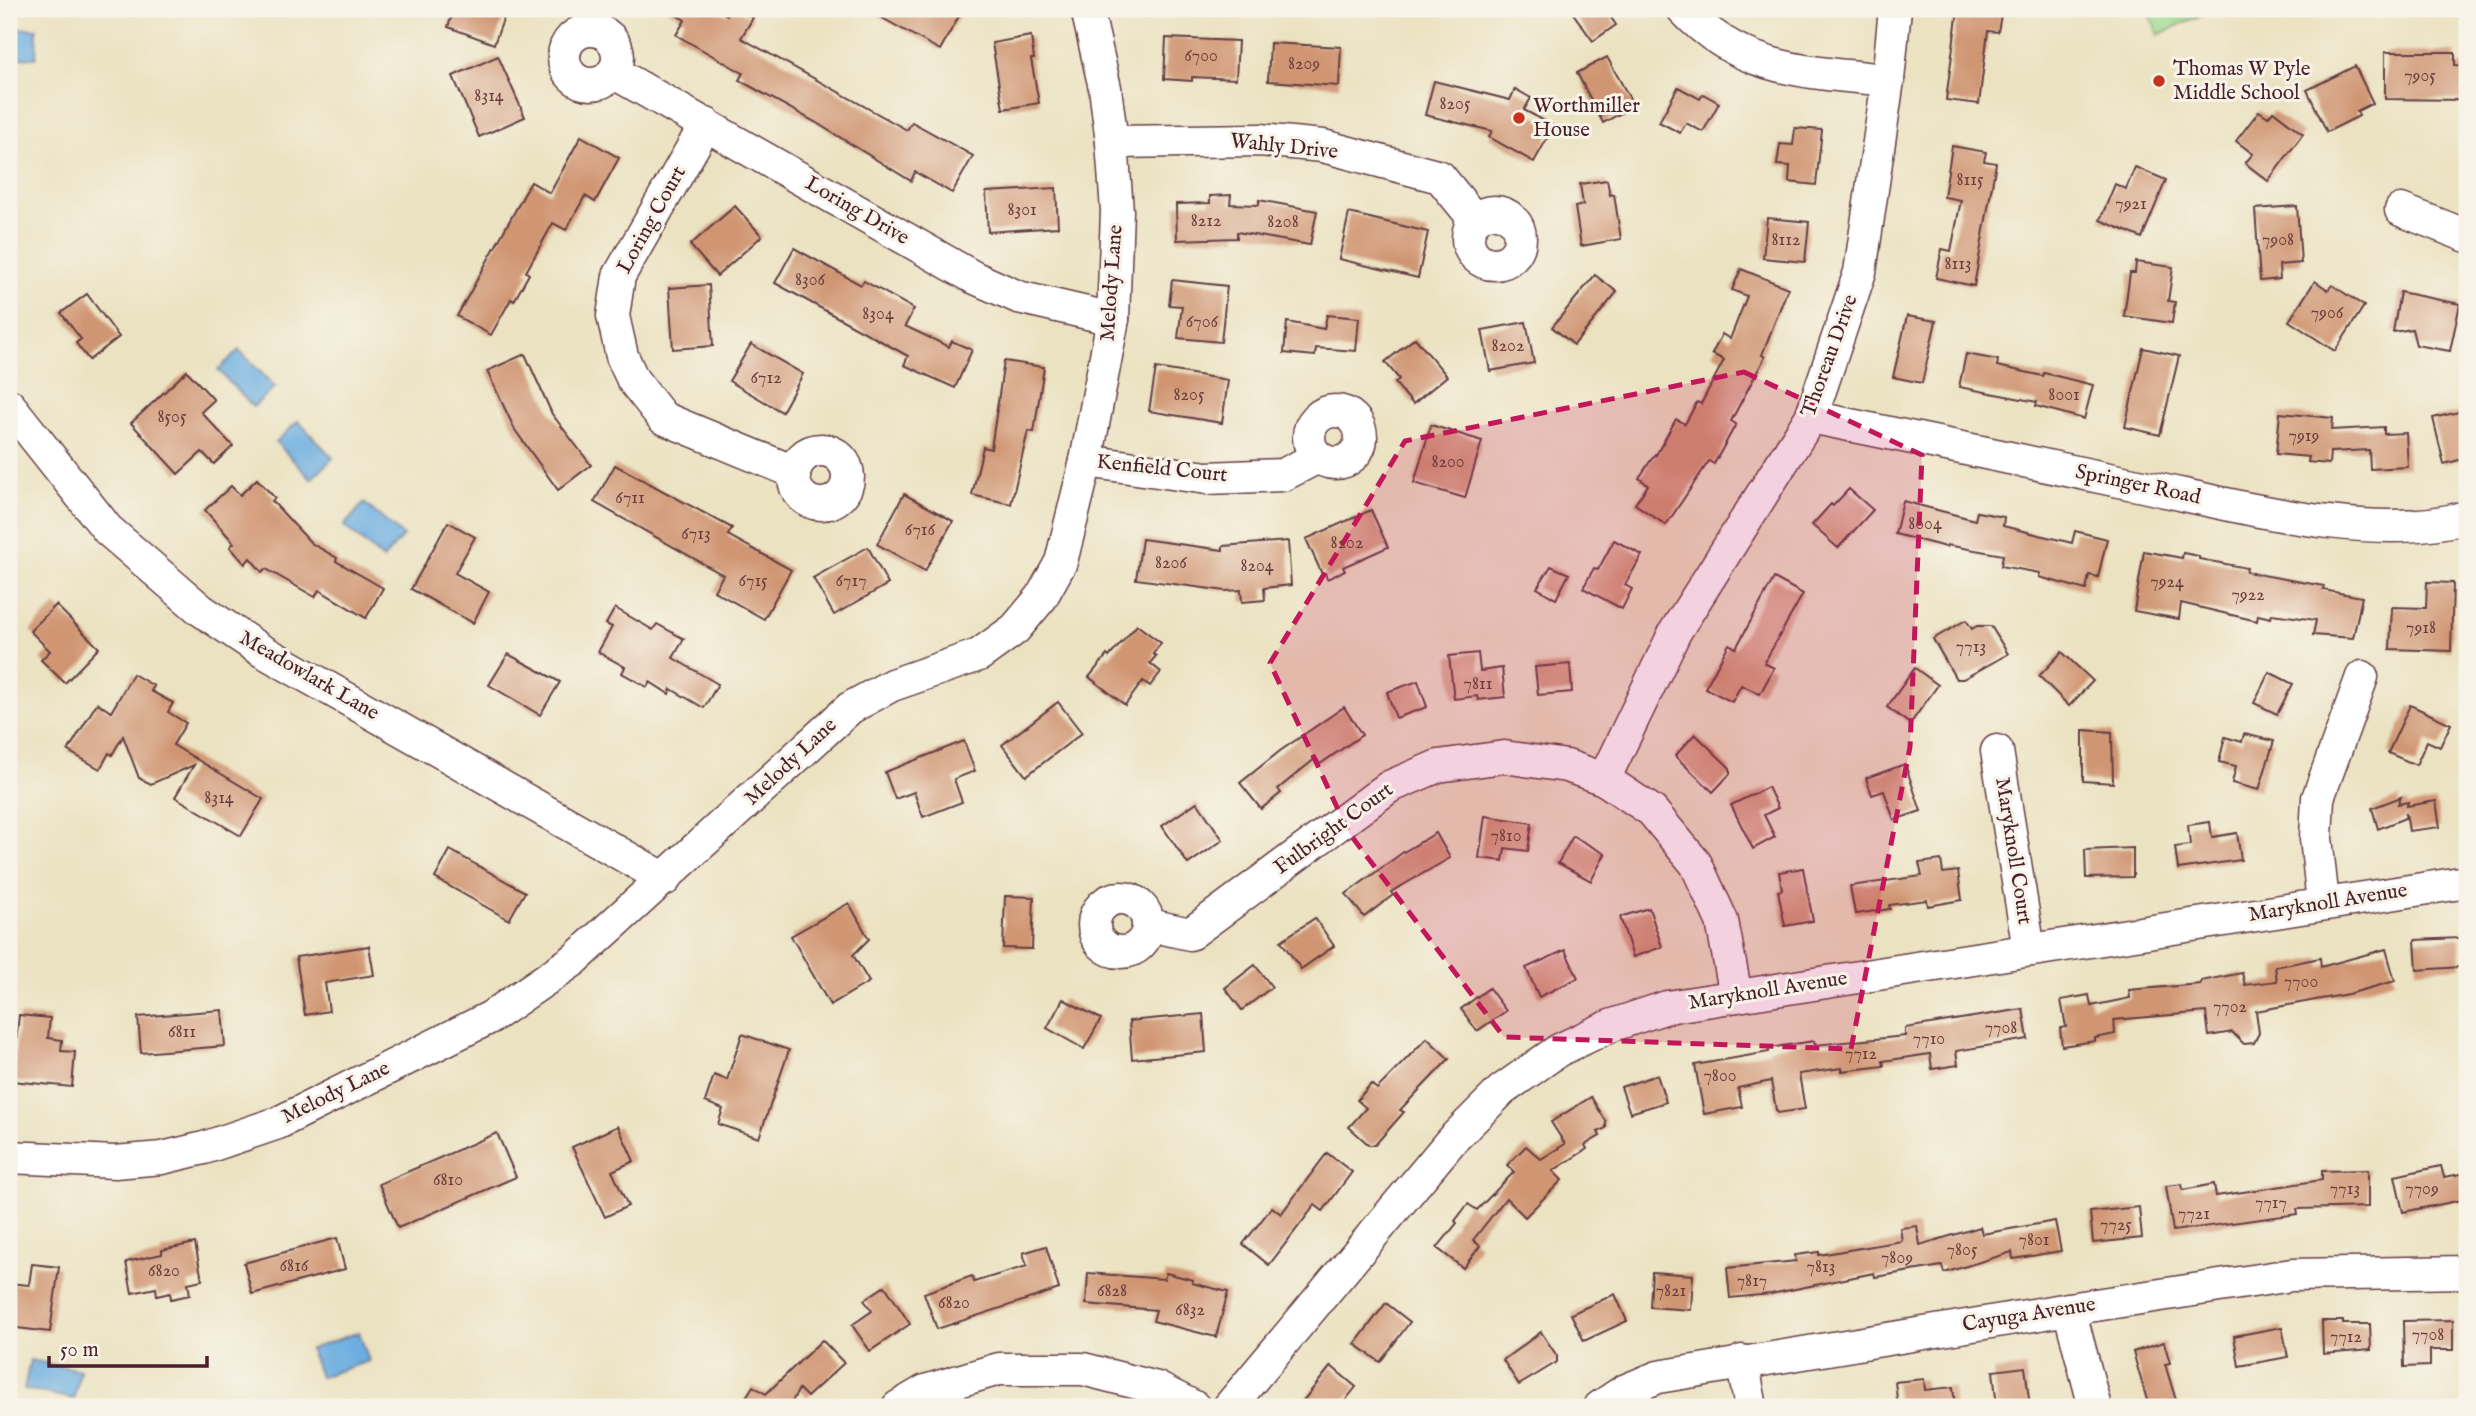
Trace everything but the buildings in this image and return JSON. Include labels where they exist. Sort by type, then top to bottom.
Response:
[{"type":"street","name":"Melody Lane","points":[[9,1157],[115,1162],[162,1158],[204,1148],[278,1123],[491,1017],[574,960],[850,708],[892,685],[979,655],[1014,629],[1041,598],[1061,562],[1086,461],[1113,319],[1117,211],[1112,142],[1105,88],[1087,9]]},
{"type":"street","points":[[1683,9],[1698,25],[1731,48],[1768,64],[1804,71],[1888,80]]},
{"type":"street","name":"Thoreau Drive","points":[[1604,779],[1675,632],[1811,417],[1860,272],[1888,80],[1895,9]]},
{"type":"street","name":"Loring Drive","points":[[613,72],[973,277],[1018,297],[1113,319]]},
{"type":"street","name":"Loring Court","points":[[706,124],[619,276],[613,316],[622,356],[633,380],[663,418],[794,472]]},
{"type":"street","name":"Wahly Drive","points":[[1112,142],[1260,140],[1323,146],[1440,177],[1475,220]]},
{"type":"street","points":[[2401,210],[2467,236]]},
{"type":"street","name":"Meadowlark Lane","points":[[9,405],[108,530],[201,610],[259,649],[665,879]]},
{"type":"street","name":"Springer Road","points":[[1811,417],[2293,517],[2383,526],[2452,521],[2467,517]]},
{"type":"street","name":"Kenfield Court","points":[[1086,461],[1207,478],[1283,475],[1318,457]]},
{"type":"street","points":[[2323,903],[2316,838],[2318,798],[2362,677]]},
{"type":"street","name":"Maryknoll Court","points":[[1997,751],[2029,950]]},
{"type":"street","name":"Fulbright Court","points":[[1149,925],[1190,934],[1389,787],[1438,766],[1504,757],[1567,766],[1604,779],[1652,811],[1696,864],[1722,921],[1736,996]]},
{"type":"street","name":"Maryknoll Avenue","points":[[1229,1407],[1451,1141],[1502,1090],[1559,1050],[1610,1026],[1667,1007],[2467,882]]},
{"type":"street","name":"Cayuga Avenue","points":[[1600,1407],[1624,1391],[1658,1377],[2069,1309],[2292,1275],[2467,1272]]},
{"type":"street","points":[[2069,1309],[2095,1407]]},
{"type":"street","points":[[1742,1361],[1751,1407]]},
{"type":"street","points":[[898,1407],[925,1391],[999,1369],[1083,1369],[1157,1388],[1194,1407]]},
{"type":"highlighted area","points":[[1744,372],[1922,455],[1910,747],[1851,1049],[1504,1037],[1349,833],[1270,663],[1405,441]]},
{"type":"green space","points":[[2148,9],[2213,9],[2158,35]]},
{"type":"water","points":[[9,28],[37,29],[36,58],[9,58]]},
{"type":"water","points":[[239,350],[275,387],[253,407],[218,370]]},
{"type":"water","points":[[298,421],[333,458],[311,479],[276,442]]},
{"type":"water","points":[[364,503],[403,536],[383,559],[344,526]]},
{"type":"water","points":[[359,1332],[369,1361],[320,1377],[310,1349]]},
{"type":"water","points":[[30,1360],[80,1370],[74,1399],[24,1389]]},
{"type":"place","name":"Thomas W Pyle Middle School","points":[[2159,81]]},
{"type":"place","name":"Worthmiller House","points":[[1519,118]]}]
